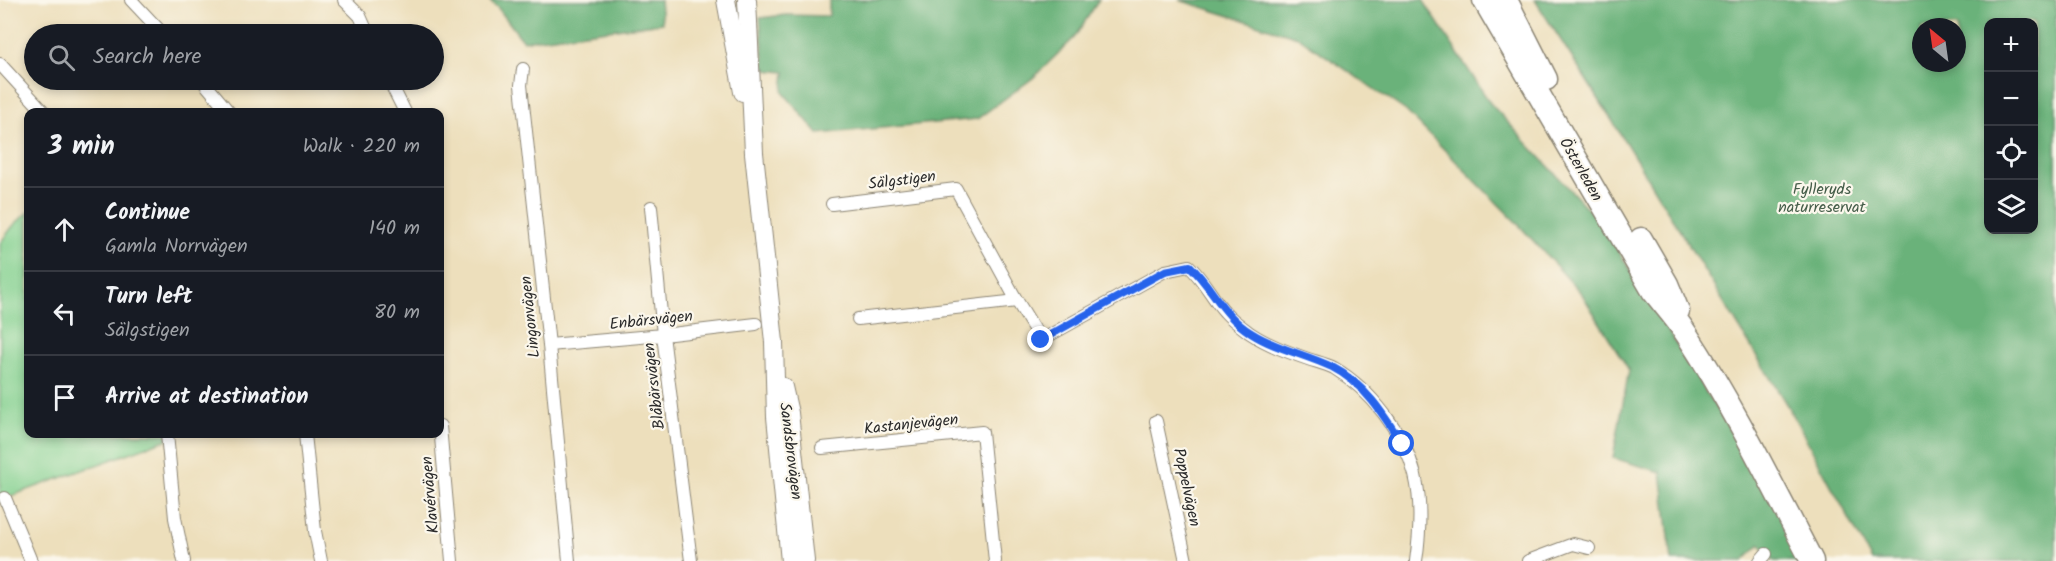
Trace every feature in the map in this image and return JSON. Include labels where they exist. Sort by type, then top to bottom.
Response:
[{"type":"highway","name":"Österleden","points":[[1484,0],[1653,291],[1686,333],[1730,407],[1812,561]]},
{"type":"highway","name":"Österleden","points":[[1506,0],[1552,91],[1667,284],[1686,333]]},
{"type":"main road","name":"Sandsbrovägen","points":[[726,0],[754,153]]},
{"type":"main road","name":"Sandsbrovägen","points":[[747,0],[754,153],[774,342],[776,417],[790,561]]},
{"type":"main road","name":"Sandsbrovägen","points":[[774,342],[789,413],[805,561]]},
{"type":"street","points":[[131,0],[154,24]]},
{"type":"street","points":[[344,0],[360,16],[364,24]]},
{"type":"street","points":[[0,64],[40,108]]},
{"type":"street","name":"Lingonvägen","points":[[523,69],[521,85],[569,561]]},
{"type":"street","points":[[210,90],[226,108]]},
{"type":"street","points":[[394,90],[403,108]]},
{"type":"street","name":"Sälgstigen","points":[[832,204],[956,189],[1041,340],[1165,271],[1190,266],[1202,277],[1225,312],[1250,333],[1273,346],[1333,367],[1362,388],[1385,416],[1402,444],[1414,474],[1420,504],[1416,561]]},
{"type":"street","name":"Blåbärsvägen","points":[[651,207],[663,335],[691,561]]},
{"type":"street","points":[[858,319],[1017,301]]},
{"type":"street","name":"Enbärsvägen","points":[[549,345],[756,324]]},
{"type":"street","name":"Poppelvägen","points":[[1156,421],[1186,561]]},
{"type":"street","name":"Kastanjevägen","points":[[822,448],[982,432],[995,561]]},
{"type":"street","points":[[167,438],[175,518],[184,561]]},
{"type":"street","points":[[305,438],[315,531],[321,561]]},
{"type":"street","name":"Klavérvägen","points":[[441,438],[452,561]]},
{"type":"street","points":[[5,498],[31,561]]},
{"type":"street","points":[[1528,561],[1573,544],[1589,548]]},
{"type":"green space","points":[[489,0],[660,0],[662,23],[523,41],[498,8]]},
{"type":"green space","points":[[829,0],[1099,0],[1074,38],[1033,78],[977,119],[818,134],[783,92],[785,72],[765,70],[760,18],[786,15],[829,16]]},
{"type":"green space","points":[[1179,0],[1423,0],[1490,103],[1601,223],[1756,472],[1807,561],[1774,561],[1760,544],[1743,561],[1672,561],[1661,472],[1613,458],[1629,370],[1582,294],[1516,222],[1406,111],[1298,37]]},
{"type":"green space","name":"Fylleryds naturreservat","points":[[1535,0],[2056,0],[2056,561],[1872,561],[1793,415],[1605,109]]},
{"type":"green space","points":[[24,216],[24,438],[168,439],[0,500],[0,243]]},
{"type":"route","points":[[1041,340],[1165,271],[1190,266],[1202,277],[1225,312],[1250,333],[1273,346],[1333,367],[1362,388],[1385,416],[1402,444]]}]
